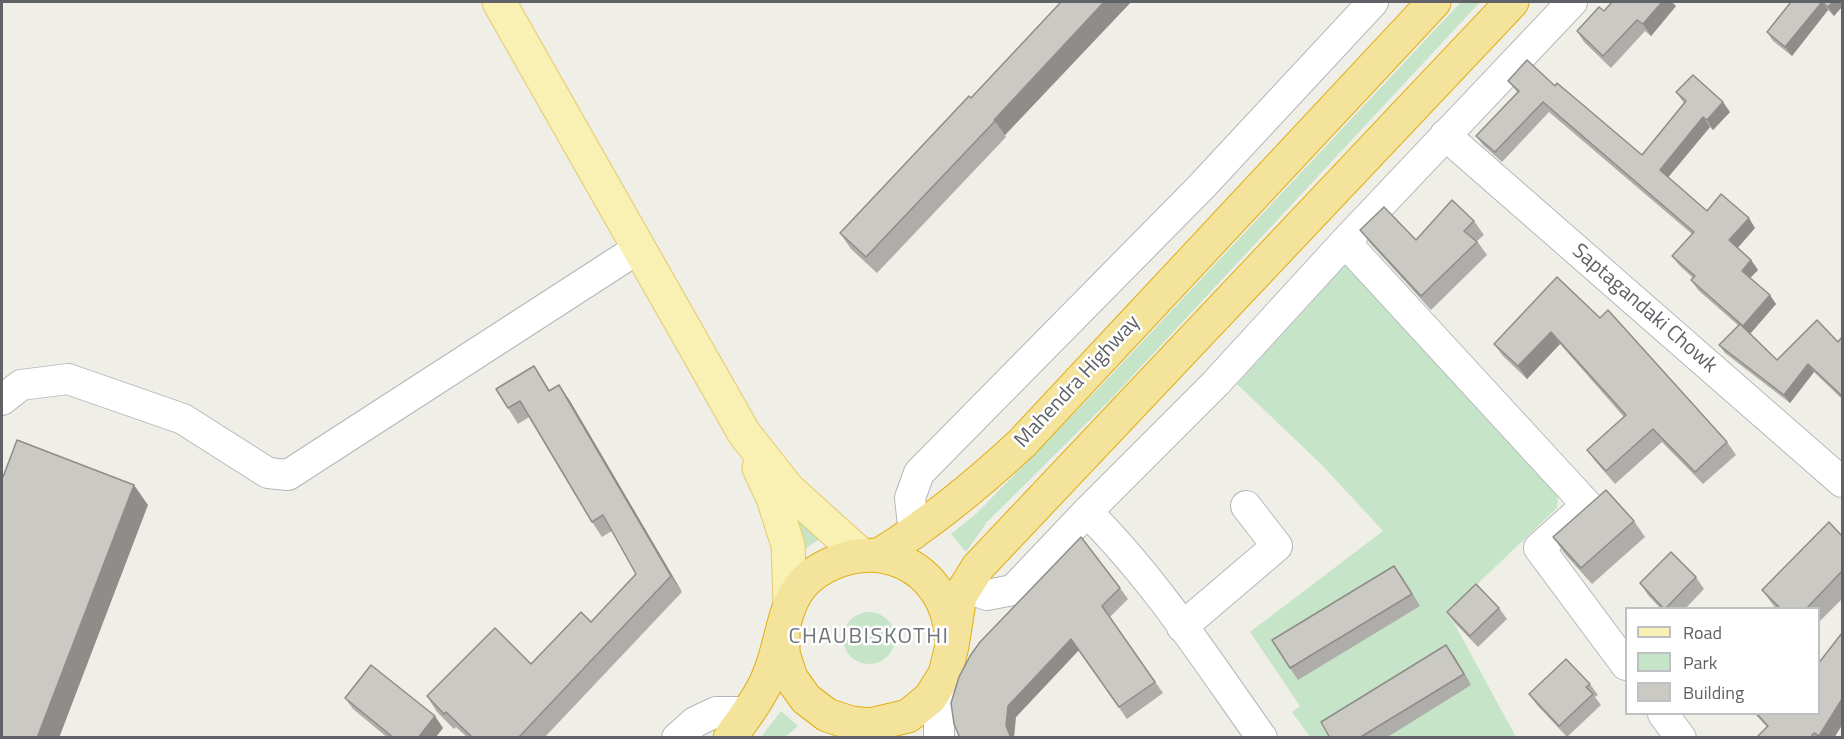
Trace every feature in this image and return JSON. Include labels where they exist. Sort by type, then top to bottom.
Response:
[{"type":"highway","name":"Mahendra Highway","points":[[730,738],[768,679],[787,615],[806,580],[828,564],[870,555],[914,534],[987,476],[1022,443],[1434,2]]},
{"type":"highway","points":[[787,615],[783,653],[791,678],[806,699],[827,715],[859,731],[908,716],[930,698],[949,660],[960,596],[978,567],[1317,210],[1394,124],[1512,2]]},
{"type":"highway","points":[[870,555],[904,563],[925,577],[941,597],[950,620],[949,660]]},
{"type":"main road","points":[[499,2],[744,433],[773,498],[788,545],[787,615]]},
{"type":"main road","points":[[744,433],[788,489],[870,555]]},
{"type":"street","points":[[914,534],[910,498],[919,473],[1202,187],[1373,2]]},
{"type":"street","points":[[964,587],[987,595],[1013,590],[1215,384],[1345,242],[1572,2]]},
{"type":"street","name":"Saptagandaki Chowk","points":[[1445,135],[1842,482]]},
{"type":"street","points":[[1345,242],[1587,505],[1539,548],[1625,664]]},
{"type":"street","points":[[2,400],[21,384],[68,379],[183,419],[268,473],[288,475],[639,248]]},
{"type":"street","points":[[1182,627],[1277,546],[1246,506]]},
{"type":"street","points":[[1087,512],[1109,534],[1182,627],[1262,738]]},
{"type":"street","points":[[939,738],[939,722],[949,660]]},
{"type":"street","points":[[677,738],[695,722],[716,711],[749,711]]},
{"type":"street","points":[[1664,715],[1681,738]]},
{"type":"green space","points":[[1461,2],[1480,2],[1111,399],[987,522],[966,552],[951,534],[977,513],[1100,387]]},
{"type":"green space","points":[[1347,261],[1558,494],[1557,508],[1448,612],[1516,737],[1310,737],[1292,712],[1300,706],[1250,632],[1383,531],[1323,466],[1237,384]]},
{"type":"green space","points":[[793,511],[828,533],[801,552]]},
{"type":"green space","points":[[864,612],[874,612],[888,619],[895,638],[888,657],[874,664],[864,664],[854,660],[847,653],[843,643],[843,633],[847,623],[854,616]]},
{"type":"green space","points":[[781,711],[798,726],[785,737],[761,737]]},
{"type":"building","points":[[1061,2],[1104,2],[866,257],[840,233]]},
{"type":"building","points":[[1612,2],[1662,2],[1643,24],[1637,20],[1603,56],[1577,31],[1599,7],[1604,11]]},
{"type":"building","points":[[1791,2],[1822,2],[1785,47],[1767,32]]},
{"type":"building","points":[[1822,2],[1833,2],[1828,7]]},
{"type":"building","points":[[1527,60],[1555,86],[1557,83],[1642,155],[1686,101],[1676,92],[1693,75],[1723,102],[1707,120],[1703,117],[1660,170],[1707,211],[1721,194],[1749,218],[1729,240],[1751,260],[1742,271],[1770,295],[1743,326],[1691,280],[1695,276],[1672,256],[1694,232],[1543,102],[1495,152],[1476,136],[1519,91],[1508,81]]},
{"type":"building","points":[[1452,200],[1474,221],[1464,231],[1477,242],[1421,296],[1360,230],[1384,207],[1416,240]]},
{"type":"building","points":[[1557,277],[1600,318],[1608,310],[1727,442],[1695,472],[1653,429],[1606,471],[1587,450],[1626,415],[1551,332],[1518,366],[1494,344]]},
{"type":"building","points":[[1817,320],[1838,342],[1842,337],[1841,395],[1808,364],[1784,395],[1719,345],[1740,324],[1777,360]]},
{"type":"building","points":[[534,366],[549,391],[559,385],[671,576],[518,738],[473,738],[446,712],[444,714],[427,696],[495,628],[531,664],[581,612],[591,622],[636,574],[603,515],[592,522],[520,401],[508,408],[496,389]]},
{"type":"building","points":[[17,440],[134,485],[37,738],[2,738],[2,476]]},
{"type":"building","points":[[1606,490],[1634,521],[1581,568],[1553,537]]},
{"type":"building","points":[[1829,522],[1842,536],[1842,571],[1808,607],[1779,607],[1762,590]]},
{"type":"building","points":[[1081,537],[1120,588],[1102,606],[1155,682],[1119,707],[1071,639],[1008,706],[1006,726],[1011,738],[960,738],[954,724],[951,703],[959,677],[970,656],[980,642]]},
{"type":"building","points":[[1671,552],[1696,577],[1667,607],[1662,607],[1640,583]]},
{"type":"building","points":[[1394,566],[1412,594],[1290,668],[1272,640]]},
{"type":"building","points":[[1476,584],[1499,608],[1470,636],[1447,612]]},
{"type":"building","points":[[1842,633],[1842,699],[1819,736],[1814,733],[1810,738],[1756,738],[1768,726],[1758,715],[1820,715],[1820,661]]},
{"type":"building","points":[[1446,645],[1464,674],[1359,738],[1330,738],[1321,722]]},
{"type":"building","points":[[1566,659],[1590,684],[1586,687],[1593,694],[1559,726],[1529,694]]},
{"type":"building","points":[[371,665],[435,716],[418,738],[394,738],[345,698]]},
{"type":"district","name":"CHAUBISKOTHI","points":[[869,638]]}]
